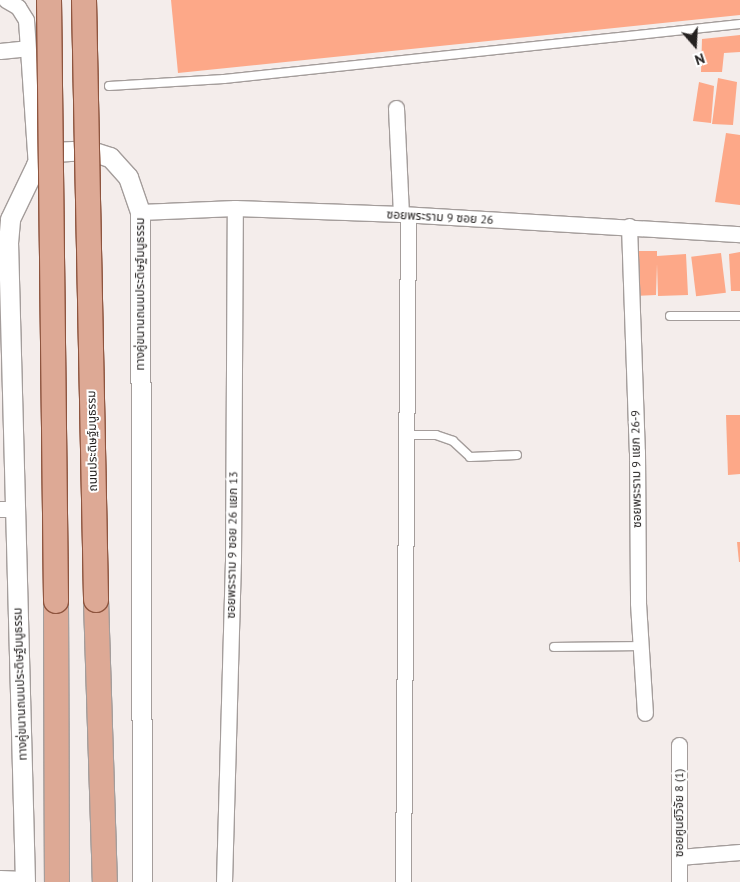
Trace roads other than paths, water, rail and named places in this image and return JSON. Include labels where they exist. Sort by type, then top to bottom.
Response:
[{"type":"main road","points":[[49,0],[58,882]]},
{"type":"main road","name":"ถนนประดิษฐ์มนูธรรม","points":[[84,0],[96,600],[105,882]]},
{"type":"street","points":[[6,0],[18,7],[26,20],[36,165]]},
{"type":"street","points":[[0,51],[27,48]]},
{"type":"street","points":[[396,108],[404,215],[408,435],[403,882]]},
{"type":"street","name":"ทางคู่ขนานถนนประดิษฐ์มนูธรรม","points":[[25,880],[7,509],[8,243],[5,219],[36,165],[52,152],[88,150],[110,157],[128,177],[140,212],[142,882]]},
{"type":"street","name":"ซอยพระราม 9 ซอย 26","points":[[140,212],[235,208],[629,226],[740,234]]},
{"type":"street","name":"ซอยพระราม 9 ซอย 26 แยก 13","points":[[224,882],[233,561],[235,208]]},
{"type":"street","name":"ซอยพระราม 9 แยก 26-9","points":[[629,226],[641,646],[645,713]]},
{"type":"street","name":"ซอยศูนย์วิจัย 8 (1)","points":[[679,745],[679,882]]},
{"type":"street","points":[[679,856],[740,852]]},
{"type":"street","points":[[0,878],[25,880]]},
{"type":"lane","points":[[110,86],[224,79],[740,24]]},
{"type":"lane","points":[[670,316],[740,316]]},
{"type":"lane","points":[[408,435],[436,435],[453,441],[470,458],[517,454]]},
{"type":"lane","points":[[554,646],[641,646]]}]
